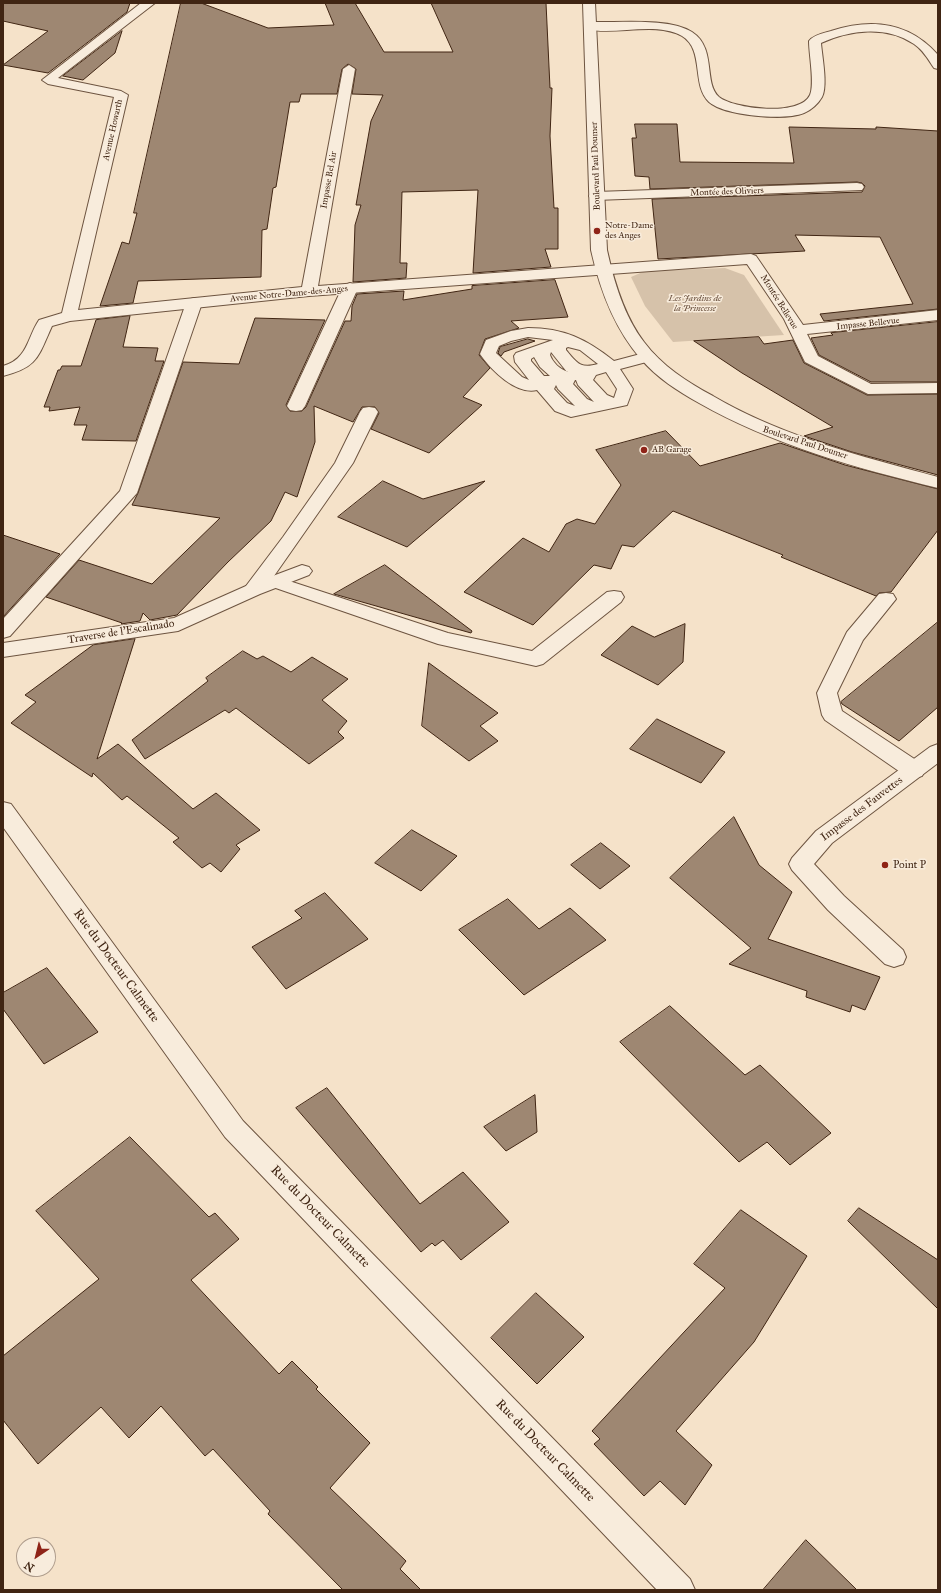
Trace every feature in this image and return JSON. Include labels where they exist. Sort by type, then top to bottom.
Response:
[{"type":"street","name":"Avenue Howarth","points":[[69,316],[121,95],[48,80],[149,3]]},
{"type":"street","name":"Boulevard Paul Doumer","points":[[589,3],[599,250],[603,269],[617,310],[631,334],[648,357],[680,384],[719,409],[767,432],[810,447],[938,483]]},
{"type":"street","points":[[590,26],[664,27],[679,30],[689,35],[700,48],[709,92],[715,100],[734,107],[765,112],[797,111],[810,104],[817,94],[815,41],[842,31],[867,28],[894,29],[919,41],[937,61],[938,65]]},
{"type":"street","name":"Impasse Bel Air","points":[[309,292],[349,69]]},
{"type":"street","name":"Montée des Oliviers","points":[[596,196],[857,187]]},
{"type":"street","name":"Montée Bellevue","points":[[603,269],[752,258],[797,330],[811,359],[868,389],[938,388]]},
{"type":"street","name":"Avenue Notre-Dame-des-Anges","points":[[3,371],[18,367],[30,356],[45,323],[69,316],[350,288],[603,269]]},
{"type":"street","points":[[296,406],[350,288]]},
{"type":"street","points":[[3,631],[128,493],[194,303]]},
{"type":"street","name":"Impasse Bellevue","points":[[797,330],[938,315]]},
{"type":"street","points":[[549,383],[544,389],[561,407],[571,412],[621,401],[625,389],[609,365],[586,347],[565,337],[533,331],[509,335],[492,343],[488,354],[516,381],[531,386],[568,378],[609,365],[648,357]]},
{"type":"street","points":[[549,383],[538,380],[523,362],[522,356],[568,342],[586,347]]},
{"type":"street","points":[[558,344],[558,351],[573,368],[589,372]]},
{"type":"street","points":[[540,350],[541,356],[556,374],[568,378]]},
{"type":"street","points":[[589,372],[584,381],[601,399],[610,404]]},
{"type":"street","points":[[568,378],[564,385],[581,403],[591,408]]},
{"type":"street","points":[[252,590],[290,541],[344,463],[369,412]]},
{"type":"street","name":"Traverse de l'Escalinado","points":[[3,650],[178,624],[252,590],[302,571]]},
{"type":"street","points":[[274,582],[445,639],[536,660],[614,597]]},
{"type":"street","points":[[886,599],[854,637],[827,693],[832,715],[914,770]]},
{"type":"street","name":"Impasse des Fauvettes","points":[[894,957],[836,903],[800,864],[824,837],[938,753]]},
{"type":"street","name":"Rue du Docteur Calmette","points":[[3,810],[234,1129],[678,1590]]},
{"type":"green space","name":"Les Jardins de la Princesse","points":[[725,268],[744,275],[784,335],[673,342],[645,306],[631,277],[645,271]]},
{"type":"building","points":[[3,3],[130,3],[127,12],[48,73],[3,65],[48,31],[3,21]]},
{"type":"building","points":[[181,3],[201,3],[268,28],[334,25],[325,3],[355,3],[384,52],[453,52],[431,3],[546,3],[550,88],[552,88],[550,136],[554,208],[558,208],[558,249],[545,249],[551,267],[473,273],[478,190],[402,192],[400,263],[407,263],[406,278],[353,282],[355,225],[361,205],[356,205],[371,121],[383,95],[352,94],[356,69],[348,64],[342,69],[337,94],[301,94],[299,102],[290,102],[276,187],[273,188],[267,229],[262,230],[261,277],[138,281],[133,303],[100,306],[122,242],[129,244],[137,213],[134,213]]},
{"type":"building","points":[[122,31],[115,53],[83,80],[63,76]]},
{"type":"building","points":[[635,124],[677,124],[680,162],[794,163],[789,127],[876,129],[876,127],[938,131],[938,309],[824,321],[820,314],[913,304],[880,237],[795,235],[805,251],[658,259],[652,199],[862,192],[865,186],[862,183],[857,182],[650,189],[649,177],[635,176],[632,138],[636,138]]},
{"type":"building","points":[[555,280],[568,317],[511,321],[519,328],[485,339],[479,355],[490,368],[463,397],[482,405],[429,453],[371,429],[379,413],[375,407],[362,407],[353,422],[314,406],[315,442],[297,497],[285,492],[271,521],[228,562],[177,615],[150,620],[143,613],[140,621],[121,624],[122,623],[46,597],[79,560],[152,584],[220,518],[132,505],[138,493],[183,362],[239,364],[255,318],[325,320],[286,405],[290,411],[302,411],[306,407],[345,321],[351,321],[352,306],[357,294],[404,291],[403,300],[472,289],[472,286]]},
{"type":"building","points":[[130,316],[123,347],[158,348],[155,361],[164,361],[136,441],[82,440],[87,425],[74,425],[80,407],[49,411],[50,407],[44,407],[58,370],[60,370],[62,366],[81,366],[96,320]]},
{"type":"building","points":[[938,322],[938,382],[871,382],[819,355],[811,338],[833,335],[831,333]]},
{"type":"building","points":[[759,337],[764,344],[793,340],[804,363],[867,395],[938,394],[938,475],[852,452],[804,436],[833,427],[742,373],[694,341]]},
{"type":"building","points":[[528,339],[535,341],[504,352],[501,356],[498,353],[500,347]]},
{"type":"building","points":[[666,431],[700,466],[780,443],[845,465],[938,489],[938,530],[891,592],[879,593],[876,596],[781,557],[783,555],[673,511],[634,547],[622,545],[611,569],[594,565],[533,625],[464,592],[523,538],[549,552],[566,524],[577,519],[595,524],[621,485],[596,450]]},
{"type":"building","points":[[383,481],[423,499],[485,481],[407,547],[338,517]]},
{"type":"building","points":[[3,535],[60,554],[3,617]]},
{"type":"building","points":[[385,565],[472,631],[471,633],[334,594]]},
{"type":"building","points":[[938,622],[938,707],[899,741],[842,704],[841,702]]},
{"type":"building","points":[[685,624],[683,662],[658,685],[601,655],[632,626],[654,637]]},
{"type":"building","points":[[135,639],[97,759],[118,744],[193,809],[216,793],[260,830],[236,845],[240,849],[221,872],[210,863],[202,868],[173,842],[179,838],[127,796],[122,800],[93,773],[92,777],[11,723],[36,702],[25,695],[93,645]]},
{"type":"building","points":[[243,651],[257,659],[263,656],[291,672],[312,657],[348,679],[322,700],[347,721],[338,732],[344,738],[309,764],[236,708],[229,713],[225,710],[145,759],[132,740],[208,681],[206,678]]},
{"type":"building","points":[[429,663],[498,713],[480,726],[498,741],[469,761],[422,726]]},
{"type":"building","points":[[657,719],[725,752],[701,783],[630,749]]},
{"type":"building","points":[[734,817],[759,865],[792,892],[768,939],[880,977],[865,1010],[852,1005],[850,1012],[806,997],[807,991],[729,964],[751,948],[670,878]]},
{"type":"building","points":[[412,830],[457,856],[421,891],[375,863]]},
{"type":"building","points":[[601,843],[630,866],[600,889],[571,865]]},
{"type":"building","points":[[325,893],[368,939],[286,989],[252,947],[302,918],[295,911]]},
{"type":"building","points":[[508,899],[539,929],[570,908],[606,940],[524,995],[459,930]]},
{"type":"building","points":[[47,968],[98,1032],[44,1064],[3,1009],[3,993]]},
{"type":"building","points":[[670,1006],[745,1075],[760,1065],[831,1133],[790,1165],[767,1142],[739,1162],[620,1042]]},
{"type":"building","points":[[327,1088],[420,1204],[463,1172],[509,1222],[461,1260],[443,1240],[435,1246],[432,1243],[421,1252],[296,1108]]},
{"type":"building","points":[[535,1095],[537,1132],[506,1151],[484,1127]]},
{"type":"building","points":[[130,1137],[209,1217],[215,1213],[239,1239],[191,1280],[279,1374],[292,1361],[318,1387],[316,1389],[370,1443],[330,1488],[406,1561],[400,1569],[421,1590],[343,1590],[268,1514],[270,1511],[213,1449],[205,1456],[161,1406],[129,1438],[101,1407],[38,1464],[3,1420],[3,1356],[99,1279],[36,1211]]},
{"type":"building","points":[[859,1208],[938,1260],[938,1309],[848,1221]]},
{"type":"building","points":[[741,1210],[807,1256],[754,1342],[676,1431],[712,1465],[685,1505],[660,1481],[644,1496],[594,1444],[600,1439],[592,1431],[725,1288],[694,1264]]},
{"type":"building","points":[[536,1293],[584,1337],[537,1384],[491,1338]]},
{"type":"building","points":[[806,1540],[857,1590],[763,1590]]},
{"type":"place","name":"Notre-Dame des Anges","points":[[597,231]]},
{"type":"place","name":"AB Garage","points":[[644,450]]},
{"type":"place","name":"Point P","points":[[885,865]]}]
